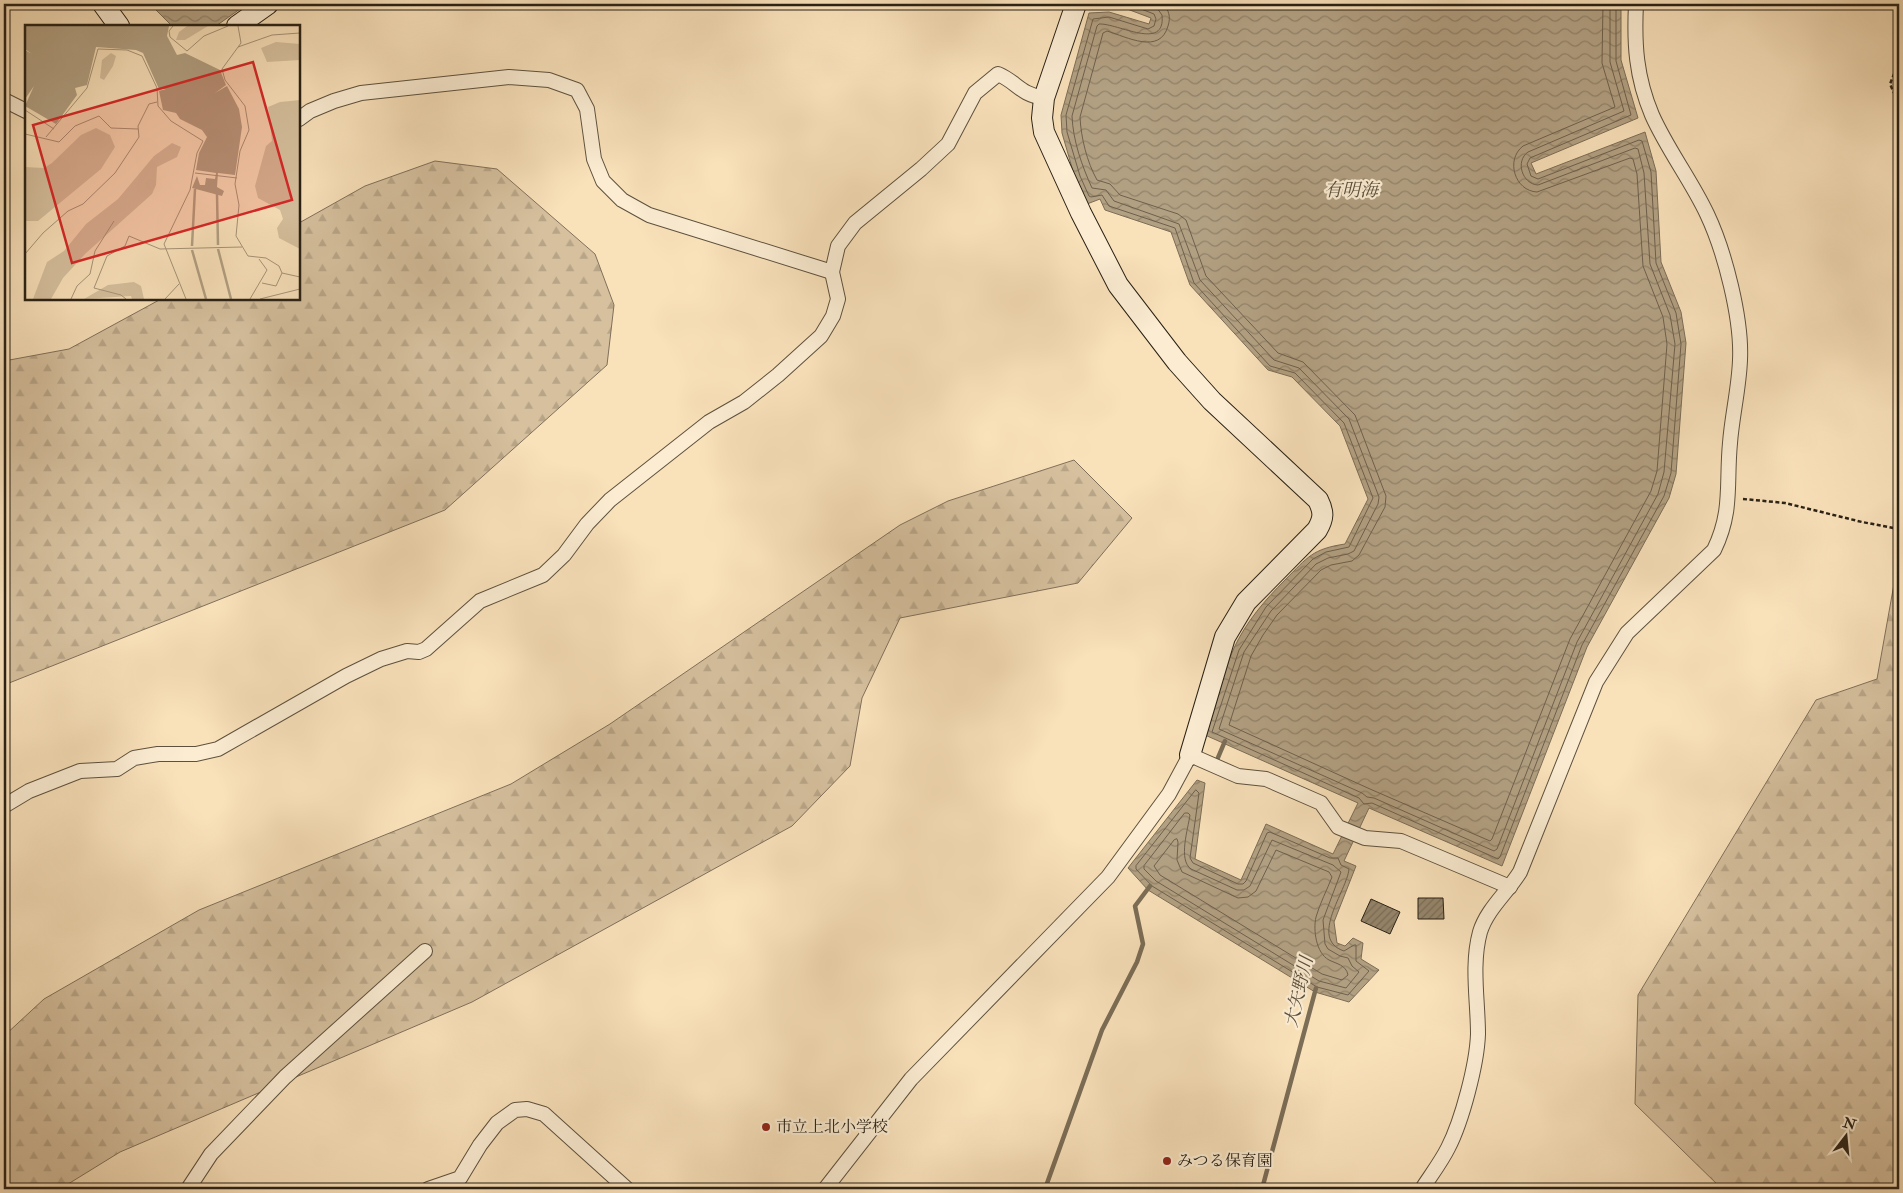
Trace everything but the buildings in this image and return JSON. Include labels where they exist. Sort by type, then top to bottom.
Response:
[{"type":"street","points":[[103,4],[119,25]]},
{"type":"street","points":[[238,25],[268,4]]},
{"type":"street","points":[[825,1189],[911,1079],[1108,878],[1169,794],[1190,755],[1225,637],[1246,602],[1317,530],[1322,521],[1323,514],[1318,500],[1212,401],[1177,362],[1118,285],[1081,213],[1044,132],[1042,118],[1044,98],[1076,4]]},
{"type":"street","points":[[1422,1189],[1448,1147],[1462,1115],[1478,1036],[1476,956],[1480,932],[1490,910],[1520,872],[1596,682],[1628,633],[1714,550],[1722,532],[1728,498],[1730,444],[1740,362],[1740,331],[1725,264],[1708,215],[1653,116],[1641,82],[1634,40],[1636,4]]},
{"type":"street","points":[[4,806],[29,791],[80,771],[117,769],[134,758],[158,754],[196,754],[218,749],[346,676],[381,659],[407,651],[420,652],[426,649],[480,602],[543,574],[564,555],[587,524],[610,500],[709,422],[744,402],[778,375],[821,336],[833,316],[838,299],[832,272],[838,246],[855,223],[948,144],[975,93],[995,75],[1001,75],[1022,91],[1032,96],[1044,98]]},
{"type":"street","points":[[300,118],[310,111],[334,100],[361,93],[508,77],[549,80],[577,90],[587,109],[594,159],[603,181],[622,200],[649,215],[832,272]]},
{"type":"street","points":[[4,100],[25,110]]},
{"type":"street","points":[[1190,755],[1238,776],[1266,779],[1321,803],[1338,827],[1342,829],[1365,838],[1401,841],[1510,887]]},
{"type":"street","points":[[188,1189],[210,1154],[285,1077],[425,951]]},
{"type":"street","points":[[428,1189],[460,1178],[496,1123],[515,1110],[527,1110],[544,1114],[627,1189]]},
{"type":"path","points":[[1899,69],[1894,74],[1890,84],[1894,93],[1899,98]]},
{"type":"path","points":[[1728,498],[1784,503],[1899,529]]},
{"type":"green space","points":[[435,161],[497,169],[595,254],[614,305],[607,365],[445,510],[4,685],[4,361],[69,349],[159,300],[300,300],[300,222],[365,186]]},
{"type":"green space","points":[[1074,460],[1132,518],[1078,583],[900,618],[862,698],[850,766],[792,826],[472,1002],[120,1152],[60,1189],[4,1189],[4,1036],[44,999],[199,910],[511,784],[610,724],[900,525],[948,501]]},
{"type":"green space","points":[[1899,556],[1899,1189],[1722,1189],[1635,1104],[1638,995],[1816,700],[1877,679]]},
{"type":"water","points":[[150,4],[247,4],[217,25],[171,25]]},
{"type":"water","name":"有明海","points":[[1114,4],[1621,4],[1621,60],[1638,118],[1531,163],[1536,174],[1645,132],[1656,171],[1661,262],[1681,312],[1686,343],[1676,474],[1669,498],[1587,647],[1502,866],[1369,808],[1344,861],[1356,866],[1334,922],[1337,943],[1345,946],[1353,938],[1363,943],[1361,959],[1379,970],[1349,1002],[1315,992],[1148,890],[1128,868],[1197,780],[1205,783],[1195,859],[1241,880],[1266,824],[1333,854],[1358,803],[1205,735],[1230,658],[1250,620],[1270,595],[1311,555],[1325,548],[1345,544],[1368,499],[1340,426],[1292,377],[1268,370],[1190,285],[1171,232],[1105,210],[1100,199],[1087,204],[1075,178],[1062,133],[1061,115],[1089,13],[1109,12],[1149,24],[1151,18]]},
{"type":"waterway","points":[[1217,760],[1225,741]]},
{"type":"waterway","points":[[1045,1189],[1102,1030],[1137,962],[1143,944],[1135,906],[1150,886]]},
{"type":"waterway","name":"大矢野川","points":[[1262,1189],[1316,988]]},
{"type":"place","name":"市立上北小学校","points":[[766,1127]]},
{"type":"place","name":"みつる保育園","points":[[1167,1161]]}]
